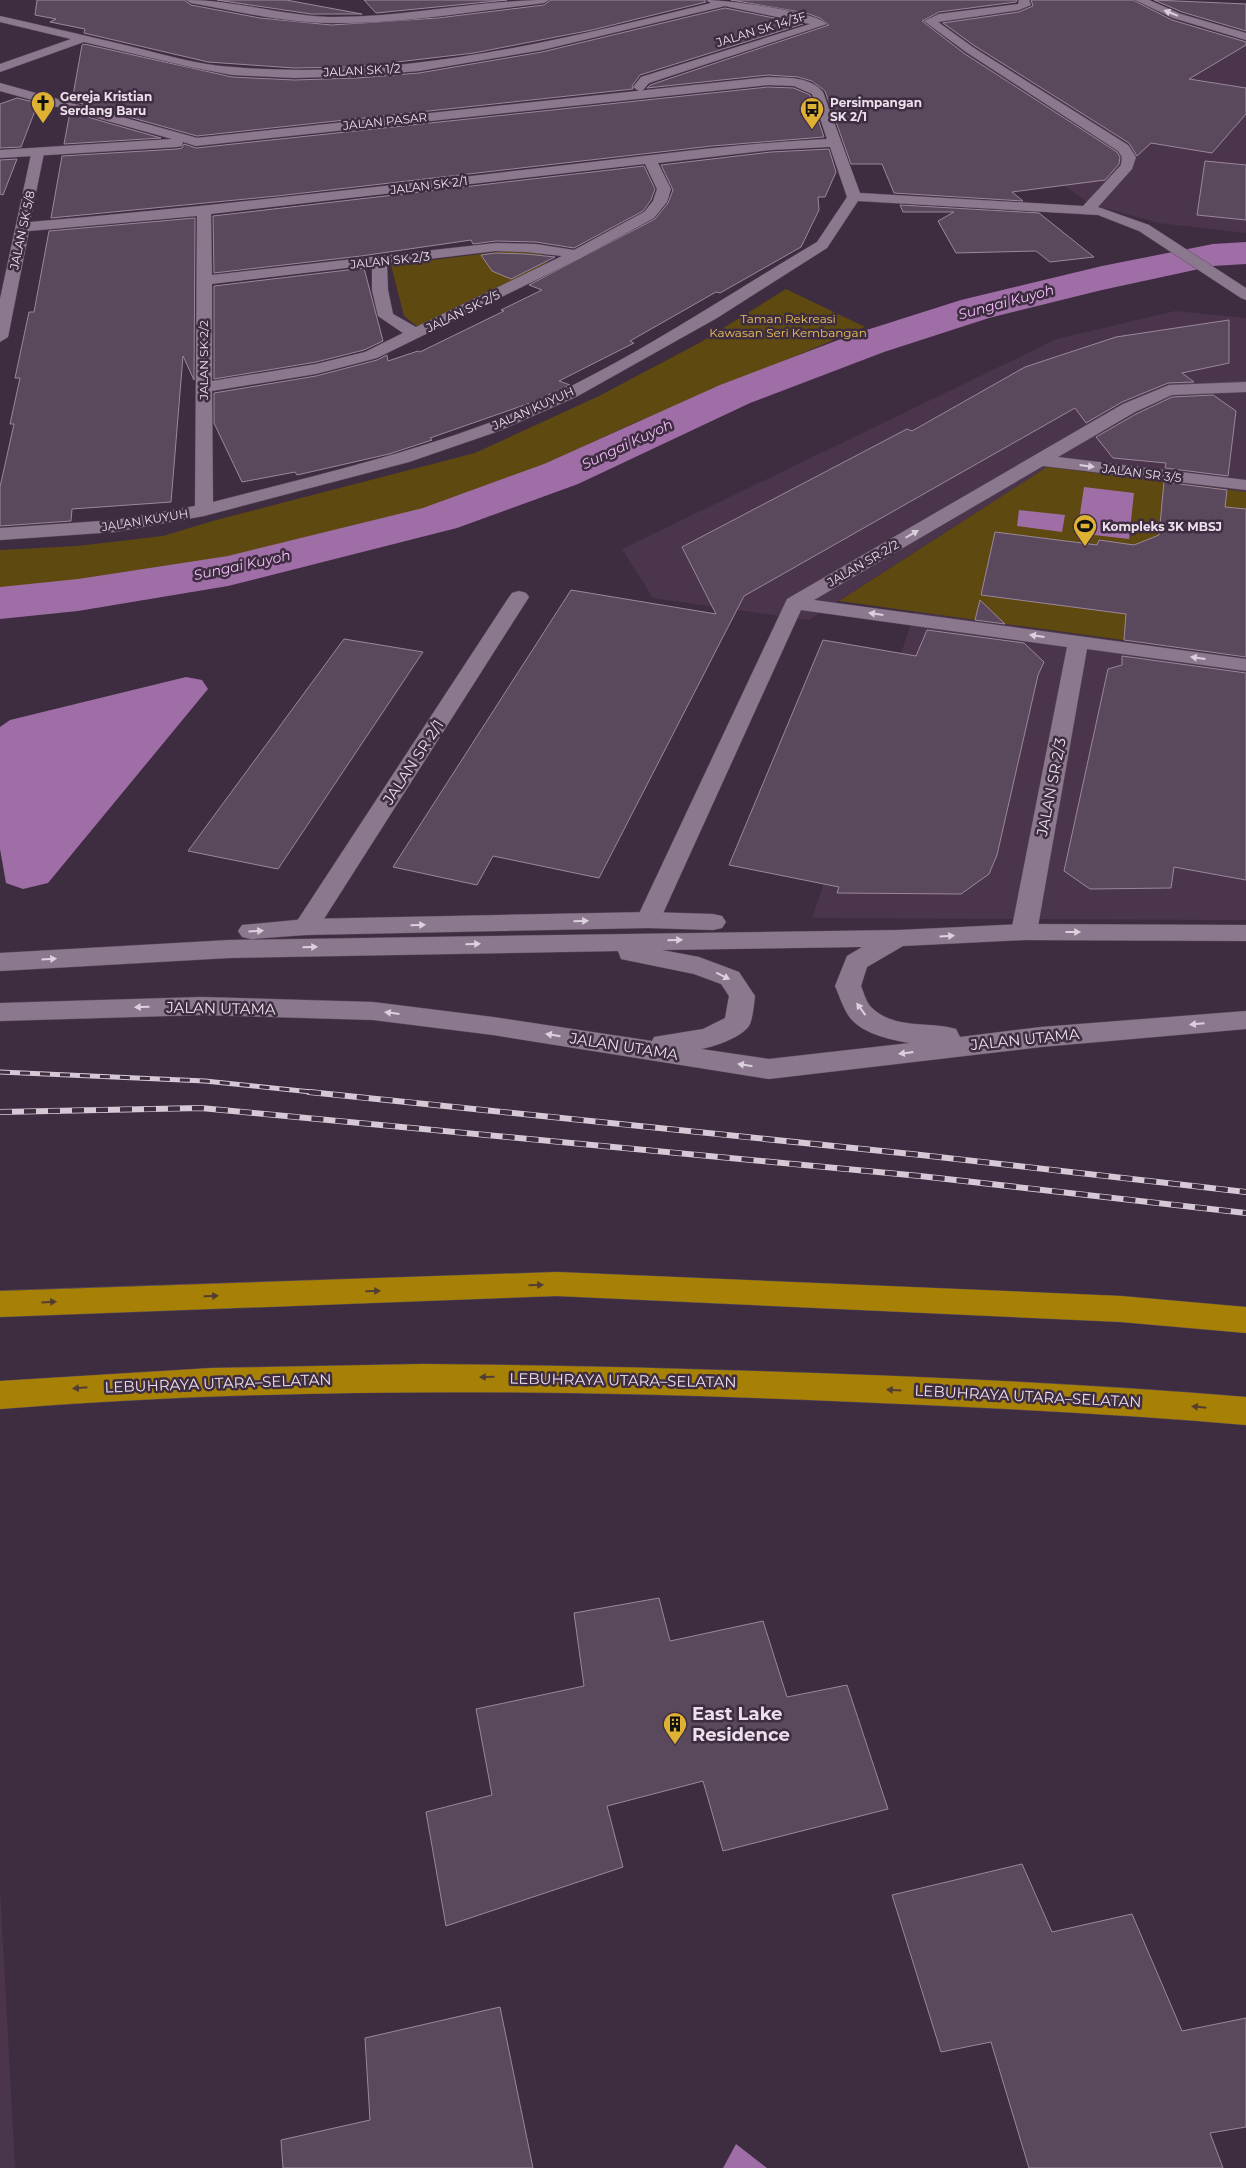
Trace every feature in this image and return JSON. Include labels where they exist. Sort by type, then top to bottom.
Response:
[{"type":"highway","points":[[0,1304],[557,1284],[1121,1308],[1246,1320]]},
{"type":"highway","name":"LEBUHRAYA UTARA–SELATAN","points":[[0,1395],[111,1386],[285,1380],[500,1377],[756,1384],[1153,1402],[1246,1411]]},
{"type":"street","points":[[190,0],[295,18],[330,20],[370,19],[544,0]]},
{"type":"street","name":"JALAN SK 14/3F","points":[[637,93],[639,86],[645,80],[821,24],[711,0]]},
{"type":"street","points":[[1024,0],[1026,5],[1019,7],[939,17],[930,21],[970,50],[1124,148],[1129,157],[1127,166],[1088,209]]},
{"type":"street","points":[[1140,0],[1177,16],[1246,37]]},
{"type":"street","points":[[1170,0],[1195,14],[1203,23]]},
{"type":"street","name":"JALAN SK 1/2","points":[[0,19],[230,71],[276,73],[354,72],[454,63],[506,54],[724,3]]},
{"type":"street","points":[[0,68],[83,39]]},
{"type":"street","name":"JALAN PASAR","points":[[0,154],[196,142],[637,93],[768,81],[795,82],[808,86],[817,92],[834,143]]},
{"type":"street","points":[[0,87],[196,142]]},
{"type":"street","points":[[834,143],[854,196],[1088,209],[1105,212],[1144,228],[1246,295]]},
{"type":"street","name":"JALAN SK 2/1","points":[[23,227],[204,211],[771,146],[834,143]]},
{"type":"street","name":"JALAN SK 5/8","points":[[0,337],[37,153]]},
{"type":"street","name":"JALAN SK 2/5","points":[[204,387],[316,368],[371,355],[576,255],[649,215],[660,202],[664,189],[649,159]]},
{"type":"street","name":"JALAN KUYUH","points":[[0,534],[115,526],[204,510],[403,458],[493,427],[570,393],[711,315],[822,244],[835,228],[854,196]]},
{"type":"street","name":"JALAN SK 2/2","points":[[204,211],[204,510]]},
{"type":"street","name":"JALAN SK 2/3","points":[[203,280],[496,248],[527,246],[552,249],[576,255]]},
{"type":"street","points":[[379,261],[380,290],[386,316],[416,334]]},
{"type":"street","name":"JALAN SR 2/2","points":[[794,603],[1129,408],[1169,390],[1246,387]]},
{"type":"street","name":"JALAN SR 3/5","points":[[1039,460],[1246,485]]},
{"type":"street","name":"JALAN SR 2/1","points":[[306,927],[519,597]]},
{"type":"street","points":[[648,920],[794,603],[1246,665]]},
{"type":"street","name":"JALAN SR 2/3","points":[[1024,932],[1078,642]]},
{"type":"street","points":[[104,955],[199,934],[306,927],[648,920],[823,925],[898,938]]},
{"type":"street","points":[[0,962],[221,949],[898,938],[1024,932],[1246,933]]},
{"type":"street","points":[[898,938],[856,962],[848,986],[861,1013],[889,1029],[922,1035],[1041,1037]]},
{"type":"street","points":[[574,942],[699,966],[730,978],[742,996],[737,1023],[709,1038],[636,1048]]},
{"type":"street","name":"JALAN UTAMA","points":[[0,1012],[202,1006],[373,1011],[493,1026],[769,1069],[1041,1037],[1246,1020]]},
{"type":"shaded area","points":[[1091,0],[1133,0],[1193,28],[1246,40],[1246,233],[1159,223],[1090,204],[846,28]]},
{"type":"shaded area","points":[[1175,311],[1246,318],[1246,492],[1047,467],[809,620],[653,598],[622,549],[1057,339]]},
{"type":"shaded area","points":[[1084,487],[1134,493],[1129,539],[1077,533]]},
{"type":"shaded area","points":[[1019,510],[1065,515],[1062,532],[1017,526]]},
{"type":"shaded area","points":[[915,612],[1246,658],[1246,920],[812,918]]},
{"type":"shaded area","points":[[186,677],[202,680],[208,689],[48,883],[23,889],[6,883],[0,849],[0,727],[10,720]]},
{"type":"shaded area","points":[[0,1888],[15,2168],[0,2168]]},
{"type":"shaded area","points":[[736,2144],[767,2168],[723,2168]]},
{"type":"green space","points":[[522,249],[540,251],[548,265],[418,327],[404,316],[391,265]]},
{"type":"green space","name":"Taman Rekreasi Kawasan Seri Kembangan","points":[[786,289],[865,327],[632,424],[504,483],[394,522],[196,569],[0,590],[0,550],[77,546],[163,536],[216,520],[475,453],[599,396],[701,342]]},
{"type":"green space","name":"Kompleks 3K MBSJ","points":[[1047,467],[1246,492],[1246,657],[839,601]]},
{"type":"building","points":[[37,0],[184,0],[191,5],[260,18],[331,25],[438,18],[544,5],[551,0],[704,0],[706,2],[592,30],[474,53],[354,67],[294,68],[208,62],[84,33],[85,29],[50,22],[56,19],[35,15]]},
{"type":"building","points":[[217,0],[286,0],[362,14],[311,14]]},
{"type":"building","points":[[364,0],[507,0],[376,13]]},
{"type":"building","points":[[731,0],[1017,0],[1016,2],[939,12],[922,21],[965,54],[1117,152],[1120,157],[1119,164],[1105,180],[1012,192],[1023,201],[894,193],[882,164],[851,164],[825,91],[812,81],[798,77],[768,75],[647,88],[650,85],[829,25],[820,18],[806,13]]},
{"type":"building","points":[[1031,0],[1133,0],[1172,20],[1246,42],[1246,45],[1189,79],[1246,88],[1246,114],[1212,153],[1151,143],[1137,156],[1129,143],[975,46],[943,23],[1019,12],[1033,6]]},
{"type":"building","points":[[1154,0],[1246,4],[1246,31],[1182,12]]},
{"type":"building","points":[[725,8],[803,24],[640,75],[632,86],[633,89],[197,136],[72,101],[82,45],[84,44],[232,77],[294,80],[357,78],[419,73],[542,52]]},
{"type":"building","points":[[768,87],[794,88],[810,95],[824,137],[712,146],[277,196],[51,218],[62,156],[177,149],[182,148],[184,144],[196,148]]},
{"type":"building","points":[[17,98],[38,103],[21,147],[0,148],[0,104]]},
{"type":"building","points":[[70,112],[161,138],[64,144]]},
{"type":"building","points":[[829,149],[836,172],[825,197],[818,197],[819,210],[801,247],[720,293],[716,292],[630,341],[634,343],[559,381],[570,385],[533,402],[389,454],[297,475],[295,472],[242,482],[214,423],[214,393],[316,376],[377,360],[387,355],[388,361],[418,351],[420,352],[504,311],[501,310],[542,290],[529,285],[655,219],[668,203],[673,190],[661,165],[771,152]]},
{"type":"building","points":[[17,159],[3,195],[0,194],[0,160]]},
{"type":"building","points":[[1205,161],[1246,165],[1246,220],[1197,215]]},
{"type":"building","points":[[644,166],[655,189],[651,200],[643,211],[574,248],[536,242],[496,241],[473,244],[471,240],[361,256],[214,273],[213,216]]},
{"type":"building","points":[[900,205],[1039,213],[1094,257],[1050,262],[1036,251],[956,253],[938,221],[954,212],[903,212]]},
{"type":"building","points":[[195,218],[194,380],[183,356],[171,502],[72,509],[71,521],[0,526],[0,487],[14,424],[10,424],[20,378],[15,378],[29,312],[34,312],[49,231]]},
{"type":"building","points":[[496,253],[555,257],[511,279],[492,271],[481,255]]},
{"type":"building","points":[[364,268],[383,341],[364,350],[316,362],[214,379],[214,286]]},
{"type":"building","points":[[1229,320],[1229,363],[1182,373],[1194,382],[1168,383],[1122,402],[1086,423],[1075,408],[744,596],[599,878],[493,856],[477,885],[393,867],[571,590],[716,614],[682,547],[907,429],[912,431],[1025,367],[1116,337]]},
{"type":"building","points":[[1213,395],[1236,411],[1228,476],[1165,468],[1166,463],[1113,458],[1096,437],[1136,414],[1172,397]]},
{"type":"building","points":[[1164,482],[1227,490],[1225,507],[1246,509],[1246,657],[1124,640],[1126,614],[981,595],[995,532],[1097,545],[1099,540],[1134,545],[1159,535]]},
{"type":"building","points":[[980,600],[1005,624],[975,620]]},
{"type":"building","points":[[927,630],[1024,643],[1044,662],[1038,675],[997,855],[989,874],[961,894],[837,893],[839,887],[729,865],[823,640],[916,656]]},
{"type":"building","points":[[344,639],[423,652],[278,869],[188,851]]},
{"type":"building","points":[[1122,656],[1246,673],[1246,880],[1174,867],[1171,888],[1090,889],[1064,871],[1108,669],[1122,665]]},
{"type":"building","name":"East Lake Residence","points":[[659,1598],[670,1641],[763,1621],[787,1697],[847,1685],[888,1809],[723,1851],[703,1781],[607,1806],[623,1867],[446,1926],[426,1812],[492,1795],[476,1709],[584,1686],[574,1613]]},
{"type":"building","points":[[1022,1864],[1052,1932],[1132,1914],[1182,2031],[1246,2018],[1246,2127],[1210,2133],[1223,2168],[1029,2168],[991,2042],[941,2052],[892,1895]]},
{"type":"building","points":[[500,2007],[533,2168],[283,2168],[281,2140],[370,2120],[365,2038]]},
{"type":"waterway","name":"Sungai Kuyoh","points":[[0,603],[78,595],[228,571],[440,518],[561,474],[735,394],[869,343],[975,309],[1102,278],[1213,255],[1246,253]]},
{"type":"railway","points":[[0,1072],[205,1081],[321,1093]]},
{"type":"railway","points":[[309,1092],[921,1155],[1246,1192]]},
{"type":"railway","points":[[0,1112],[201,1108],[920,1176],[1246,1213]]},
{"type":"place","name":"Gereja Kristian Serdang Baru","points":[[43,124]]},
{"type":"place","name":"Persimpangan SK 2/1","points":[[812,130]]},
{"type":"place","name":"Kompleks 3K MBSJ","points":[[1085,547]]},
{"type":"place","name":"East Lake Residence","points":[[675,1745]]}]
